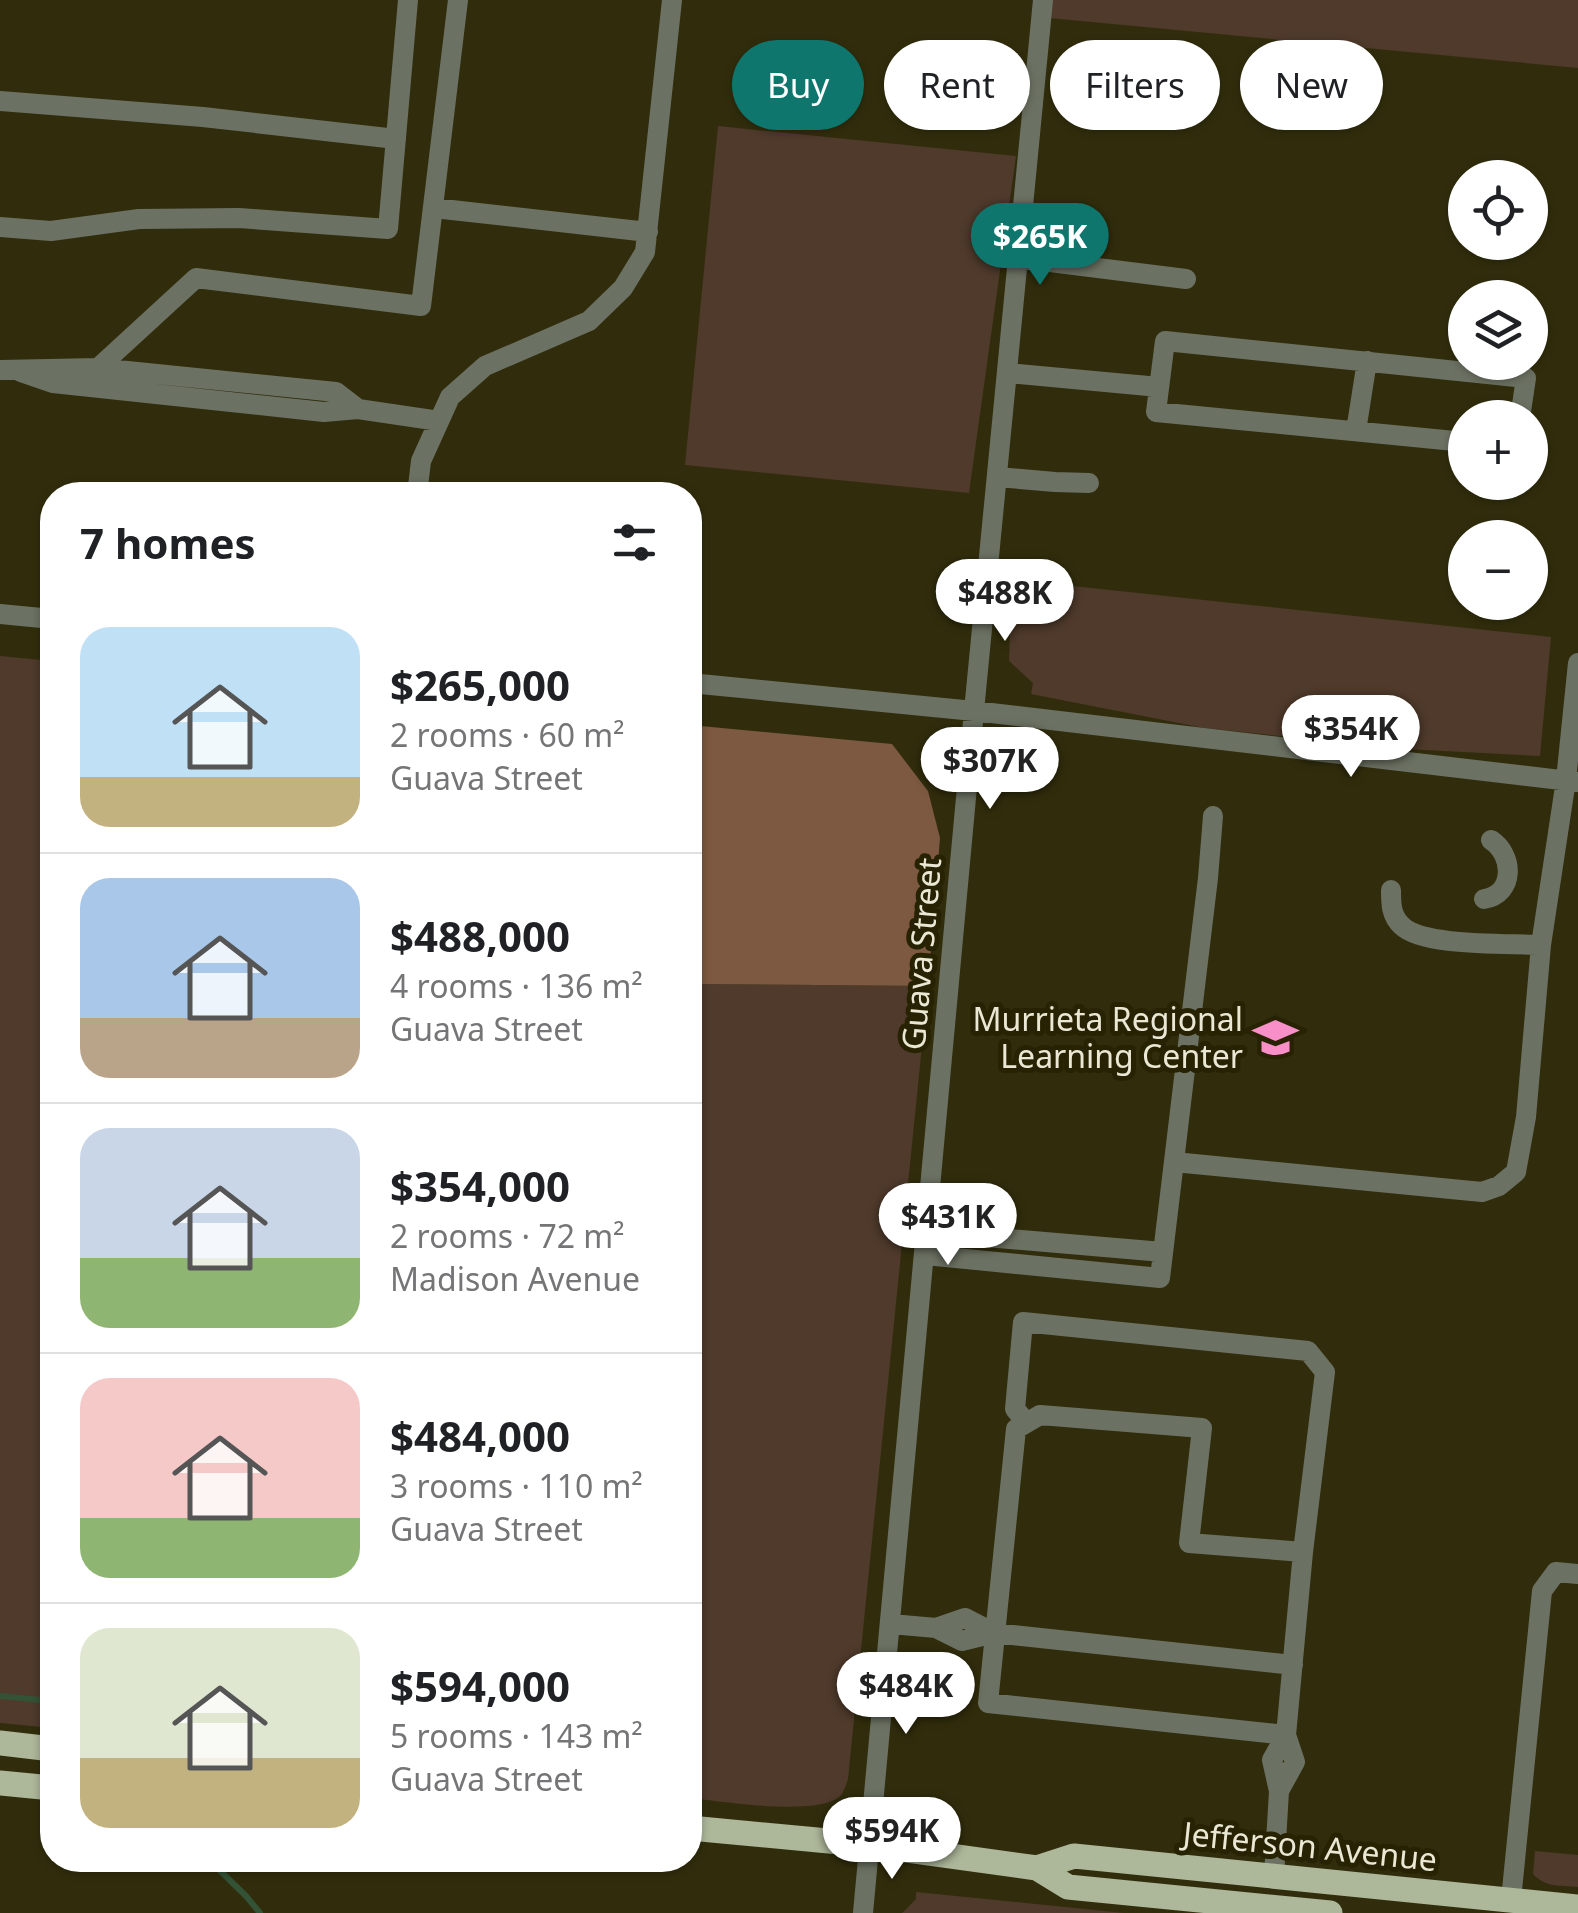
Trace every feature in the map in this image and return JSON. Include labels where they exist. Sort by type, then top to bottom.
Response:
[{"type":"main road","points":[[0,1744],[40,1748]]},
{"type":"main road","points":[[0,1783],[40,1787]]},
{"type":"main road","name":"Jefferson Avenue","points":[[702,1829],[871,1845],[1037,1868],[1068,1887],[1330,1913]]},
{"type":"main road","name":"Jefferson Avenue","points":[[1037,1868],[1074,1856],[1578,1907]]},
{"type":"street","points":[[0,227],[51,230],[139,219],[239,218],[388,228],[408,0]]},
{"type":"street","points":[[98,368],[196,278],[421,306],[458,0]]},
{"type":"street","points":[[418,482],[420,461],[450,397],[484,366],[589,322],[623,288],[645,252],[672,0]]},
{"type":"street","name":"Guava Street","points":[[863,1913],[1043,0]]},
{"type":"street","points":[[0,101],[396,138]]},
{"type":"street","points":[[434,208],[648,232]]},
{"type":"street","points":[[1018,258],[1186,279]]},
{"type":"street","points":[[1448,440],[1156,412],[1164,340],[1526,378],[1523,400]]},
{"type":"street","points":[[1356,432],[1367,362]]},
{"type":"street","points":[[10,371],[98,368],[336,392],[358,409]]},
{"type":"street","points":[[10,371],[70,385],[324,412],[358,409],[440,420]]},
{"type":"street","points":[[1007,373],[1159,387]]},
{"type":"street","points":[[997,476],[1089,483]]},
{"type":"street","points":[[0,614],[40,619]]},
{"type":"street","points":[[1174,1162],[1482,1192],[1500,1186],[1516,1172],[1526,1116],[1541,945],[1572,781],[1578,663]]},
{"type":"street","points":[[702,684],[1572,781]]},
{"type":"street","points":[[924,1255],[1160,1278],[1214,816]]},
{"type":"street","points":[[1484,898],[1496,897],[1507,876],[1503,848],[1492,840]]},
{"type":"street","points":[[1390,890],[1392,911],[1399,924],[1413,934],[1430,940],[1541,945]]},
{"type":"street","points":[[927,1232],[1164,1252]]},
{"type":"street","points":[[1026,1422],[1016,1409],[1024,1322],[1308,1351],[1325,1372],[1286,1735],[1295,1762],[1279,1791],[1274,1876]]},
{"type":"street","points":[[1286,1735],[988,1703],[1016,1429],[1040,1414],[1202,1428],[1189,1543],[1303,1552]]},
{"type":"street","points":[[1511,1900],[1542,1591],[1556,1572],[1578,1574]]},
{"type":"street","points":[[891,1624],[936,1628],[962,1641],[994,1633],[1292,1664]]},
{"type":"shaded area","points":[[1052,0],[1578,0],[1578,68],[1383,50],[1383,40],[1282,40],[1049,18]]},
{"type":"shaded area","points":[[718,126],[1016,156],[969,493],[685,465]]},
{"type":"shaded area","points":[[1007,579],[1551,637],[1540,756],[1405,749],[1204,728],[1031,694],[1033,683],[1009,661]]},
{"type":"shaded area","points":[[0,656],[40,660],[40,1727],[0,1723]]},
{"type":"shaded area","points":[[702,726],[892,744],[928,791],[940,838],[928,986],[702,984]]},
{"type":"shaded area","points":[[702,984],[928,986],[848,1779],[842,1794],[831,1801],[770,1806],[702,1799]]},
{"type":"shaded area","points":[[1535,1851],[1578,1855],[1578,1887],[1543,1882],[1533,1874]]},
{"type":"shaded area","points":[[916,1892],[1124,1913],[902,1913],[916,1899]]},
{"type":"waterway","points":[[0,1696],[40,1700]]},
{"type":"waterway","points":[[221,1872],[260,1913]]},
{"type":"place","name":"Murrieta Regional Learning Center","points":[[1276,1038]]}]
